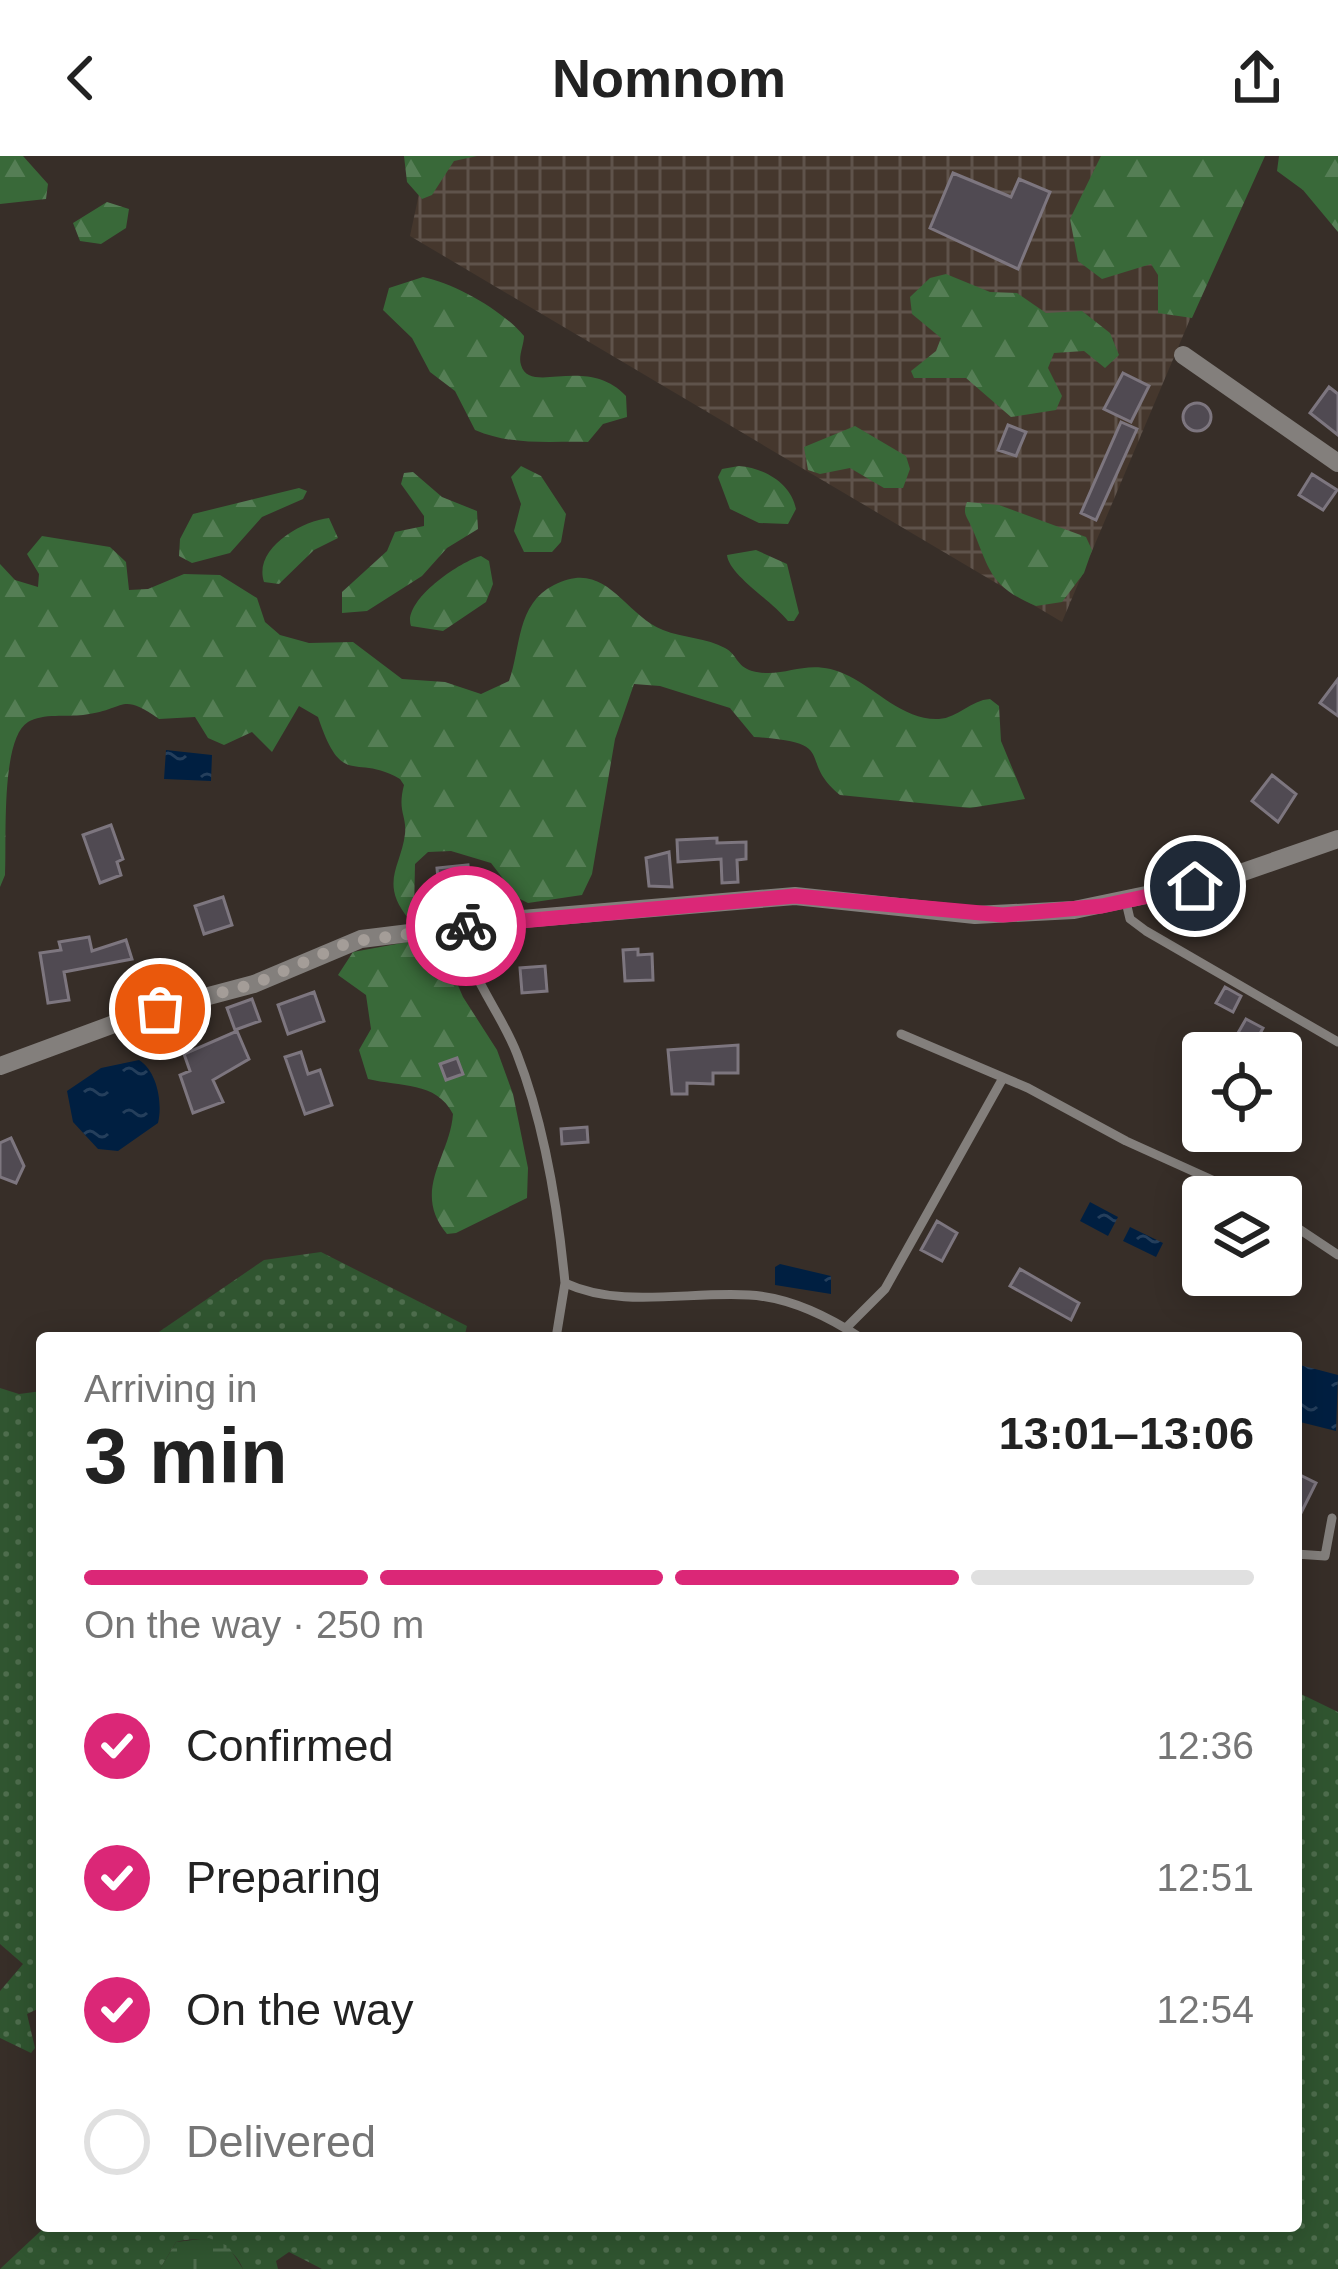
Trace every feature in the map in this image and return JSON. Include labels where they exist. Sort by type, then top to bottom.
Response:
[{"type":"street","points":[[1183,356],[1338,463]]},
{"type":"street","points":[[0,1066],[141,1014],[254,984],[350,942],[795,896],[989,915],[1126,902],[1223,879],[1338,839]]},
{"type":"lane","points":[[1126,902],[1134,924],[1338,1042]]},
{"type":"lane","points":[[461,927],[474,977],[511,1040],[527,1082],[565,1282],[557,1332]]},
{"type":"lane","points":[[901,1034],[1206,1176]]},
{"type":"lane","points":[[846,1328],[885,1288],[1003,1078]]},
{"type":"lane","points":[[1302,1231],[1338,1255]]},
{"type":"lane","points":[[565,1282],[607,1295],[759,1296],[852,1332]]},
{"type":"lane","points":[[1302,1555],[1325,1556],[1332,1518]]},
{"type":"shaded area","points":[[427,156],[1259,156],[1062,622],[410,236]]},
{"type":"green space","points":[[0,156],[23,156],[48,184],[46,199],[0,204]]},
{"type":"green space","points":[[404,156],[477,156],[454,161],[432,195],[422,199],[407,182]]},
{"type":"green space","points":[[1101,156],[1265,156],[1192,318],[1158,313],[1158,275],[1151,264],[1102,279],[1078,261],[1070,219]]},
{"type":"green space","points":[[1279,156],[1338,156],[1338,232],[1303,190],[1277,171]]},
{"type":"green space","points":[[107,202],[129,209],[126,228],[101,244],[80,241],[73,223]]},
{"type":"green space","points":[[946,274],[990,292],[1017,293],[1046,313],[1082,311],[1110,333],[1119,355],[1105,368],[1084,351],[1054,353],[1048,368],[1062,396],[1056,410],[1011,417],[966,378],[914,378],[911,371],[936,351],[941,338],[912,314],[910,297],[930,278]]},
{"type":"green space","points":[[423,277],[478,299],[515,326],[524,336],[520,362],[526,374],[578,376],[610,384],[626,396],[627,417],[603,424],[588,442],[517,441],[475,430],[455,391],[430,372],[412,338],[383,310],[389,288]]},
{"type":"green space","points":[[855,426],[906,456],[910,469],[903,488],[884,488],[850,468],[820,474],[808,470],[804,447]]},
{"type":"green space","points":[[521,466],[541,476],[566,514],[561,542],[552,552],[524,552],[514,531],[521,504],[511,477]]},
{"type":"green space","points":[[722,469],[758,470],[782,484],[796,509],[788,524],[759,523],[730,509],[718,477]]},
{"type":"green space","points":[[413,472],[442,497],[477,511],[478,529],[447,548],[422,576],[367,611],[342,613],[342,592],[387,551],[395,532],[424,526],[424,516],[401,484],[404,473]]},
{"type":"green space","points":[[299,488],[307,491],[303,499],[262,517],[230,553],[192,563],[179,556],[180,539],[193,514]]},
{"type":"green space","points":[[967,502],[999,505],[1086,537],[1092,550],[1084,573],[1062,602],[1036,606],[1000,584],[966,515]]},
{"type":"green space","points":[[329,518],[338,538],[314,550],[279,584],[264,582],[262,570],[272,548],[293,531]]},
{"type":"green space","points":[[42,536],[110,547],[126,562],[129,590],[148,589],[184,574],[220,575],[257,598],[265,622],[280,635],[309,643],[353,642],[402,679],[445,682],[481,694],[509,681],[526,615],[542,593],[572,578],[587,578],[613,591],[663,630],[725,648],[752,671],[834,670],[903,710],[927,718],[946,718],[990,699],[999,706],[1001,741],[1025,799],[970,808],[840,795],[808,748],[754,737],[730,708],[660,686],[634,684],[615,739],[592,874],[582,895],[528,903],[518,898],[491,863],[451,851],[428,852],[415,864],[414,914],[409,919],[393,885],[405,834],[400,779],[343,762],[318,717],[299,706],[272,752],[252,732],[224,745],[208,738],[195,717],[159,719],[129,704],[97,713],[41,717],[19,732],[9,769],[5,875],[0,887],[0,564],[15,580],[38,587],[39,574],[27,554]]},
{"type":"green space","points":[[756,550],[787,564],[799,613],[794,621],[788,621],[729,563],[727,555]]},
{"type":"green space","points":[[481,556],[489,561],[493,584],[486,602],[443,631],[411,626],[415,605],[423,594]]},
{"type":"green space","points":[[413,941],[441,946],[463,997],[497,1050],[513,1094],[528,1168],[527,1198],[456,1233],[447,1234],[432,1203],[435,1174],[453,1114],[446,1103],[427,1091],[368,1079],[359,1050],[371,1029],[366,995],[338,975],[353,952]]},
{"type":"green space","points":[[321,1252],[467,1326],[466,1332],[159,1332],[264,1260]]},
{"type":"green space","points":[[0,1388],[19,1394],[36,1392],[36,2010],[27,2014],[35,2048],[31,2053],[0,2038],[0,1991],[23,1964],[0,1944]]},
{"type":"green space","points":[[1302,1694],[1338,1712],[1338,2269],[322,2269],[289,2252],[276,2261],[278,2269],[243,2269],[224,2246],[197,2239],[176,2242],[160,2269],[0,2269],[40,2232],[1302,2232]]},
{"type":"green space","points":[[209,2238],[228,2246],[243,2269],[160,2269],[176,2242]]},
{"type":"water","points":[[166,750],[212,755],[211,781],[164,779]]},
{"type":"water","points":[[139,1060],[157,1088],[158,1123],[118,1151],[98,1149],[73,1122],[67,1091],[101,1068]]},
{"type":"water","points":[[1090,1202],[1118,1217],[1108,1236],[1080,1221]]},
{"type":"water","points":[[1130,1227],[1163,1243],[1156,1257],[1123,1241]]},
{"type":"water","points":[[780,1264],[831,1276],[831,1294],[775,1285],[775,1267]]},
{"type":"water","points":[[1302,1366],[1338,1375],[1336,1431],[1302,1422]]},
{"type":"building","points":[[953,173],[1011,197],[1019,179],[1050,192],[1018,269],[930,228]]},
{"type":"building","points":[[1123,373],[1149,386],[1131,422],[1104,409]]},
{"type":"building","points":[[1329,387],[1338,394],[1338,435],[1310,413]]},
{"type":"building","points":[[1197,403],[1207,407],[1211,417],[1207,427],[1197,431],[1187,427],[1183,417],[1187,407]]},
{"type":"building","points":[[1121,422],[1137,429],[1096,520],[1081,513]]},
{"type":"building","points":[[1008,425],[1026,432],[1016,456],[998,450]]},
{"type":"building","points":[[1312,474],[1337,490],[1323,510],[1299,495]]},
{"type":"building","points":[[1338,679],[1338,716],[1320,703]]},
{"type":"building","points":[[1272,775],[1296,794],[1278,822],[1252,801]]},
{"type":"building","points":[[111,825],[123,859],[117,862],[121,875],[100,883],[83,835]]},
{"type":"building","points":[[717,838],[717,843],[746,842],[746,859],[737,860],[738,882],[722,883],[721,859],[678,862],[677,840]]},
{"type":"building","points":[[669,852],[672,887],[649,886],[646,858]]},
{"type":"building","points":[[468,865],[470,884],[439,890],[437,868]]},
{"type":"building","points":[[223,897],[232,925],[204,934],[195,906]]},
{"type":"building","points":[[89,937],[92,951],[126,940],[132,959],[64,972],[69,1000],[48,1003],[40,953],[61,950],[59,942]]},
{"type":"building","points":[[638,949],[638,955],[652,954],[653,980],[625,981],[623,950]]},
{"type":"building","points":[[545,966],[547,991],[522,993],[520,968]]},
{"type":"building","points":[[1225,987],[1241,996],[1233,1012],[1216,1003]]},
{"type":"building","points":[[314,992],[324,1021],[288,1034],[278,1005]]},
{"type":"building","points":[[252,999],[260,1021],[235,1030],[227,1008]]},
{"type":"building","points":[[1246,1019],[1263,1028],[1261,1032],[1239,1032]]},
{"type":"building","points":[[237,1031],[249,1059],[213,1080],[223,1102],[193,1113],[180,1075],[190,1071],[184,1054]]},
{"type":"building","points":[[738,1045],[738,1073],[713,1073],[713,1084],[687,1083],[687,1094],[672,1094],[668,1050]]},
{"type":"building","points":[[301,1052],[308,1074],[320,1070],[332,1105],[305,1114],[285,1057]]},
{"type":"building","points":[[457,1058],[463,1074],[446,1080],[440,1064]]},
{"type":"building","points":[[587,1127],[588,1142],[562,1144],[561,1129]]},
{"type":"building","points":[[11,1138],[24,1166],[16,1183],[0,1177],[0,1143]]},
{"type":"building","points":[[937,1221],[957,1233],[942,1261],[921,1250]]},
{"type":"building","points":[[1020,1269],[1079,1303],[1071,1320],[1010,1286]]},
{"type":"building","points":[[1302,1476],[1316,1483],[1302,1511]]},
{"type":"way so far","points":[[160,1009],[254,984],[350,942],[466,926]]},
{"type":"route","points":[[466,926],[795,896],[948,914],[1003,915],[1102,906],[1195,886]]}]
